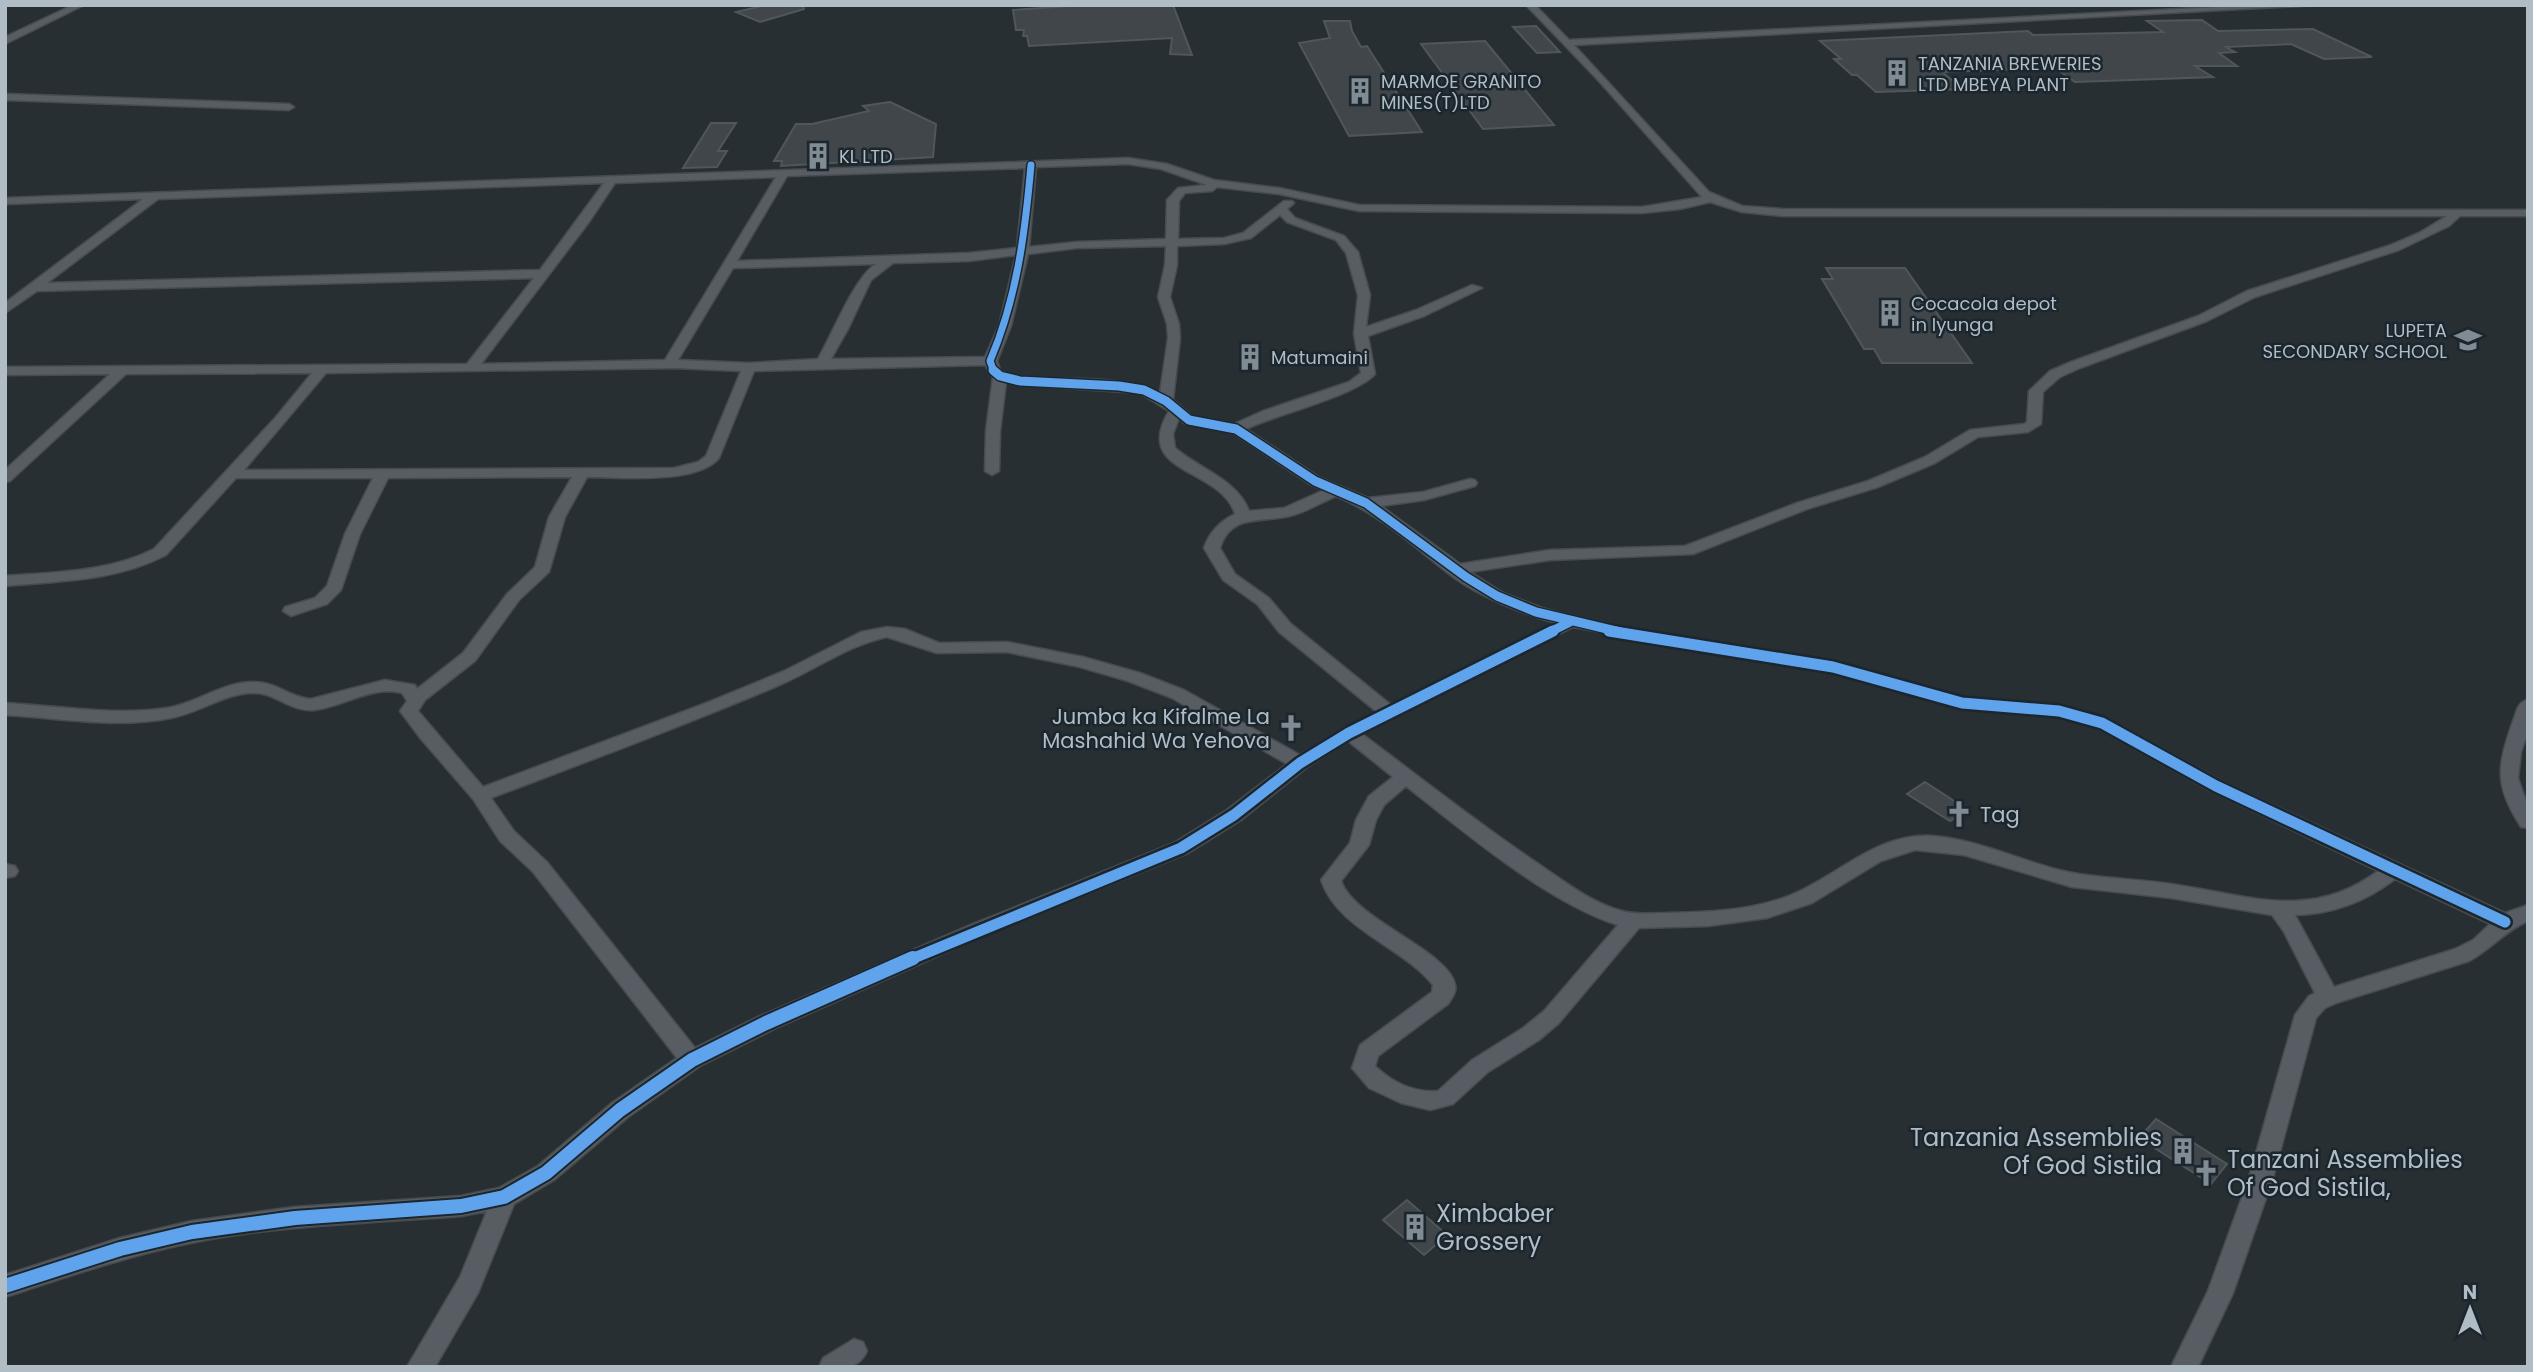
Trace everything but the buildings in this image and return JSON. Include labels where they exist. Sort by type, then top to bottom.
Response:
[{"type":"street","points":[[5,41],[80,5]]},
{"type":"street","points":[[1530,5],[1712,198],[1740,208],[1783,212],[2528,214]]},
{"type":"street","points":[[1567,43],[2313,5]]},
{"type":"street","points":[[5,97],[289,107]]},
{"type":"street","points":[[5,201],[612,180],[950,165],[1144,162],[1200,180],[1300,196],[1343,206],[1399,210],[1642,210],[1680,206],[1712,198]]},
{"type":"street","points":[[1031,165],[1023,249],[1005,326],[990,361],[994,372],[1000,376],[1034,383],[1133,388],[1171,406],[1189,420],[1236,429],[1307,476],[1366,503],[1414,536],[1454,570],[1497,596],[1535,612],[1570,622],[1833,667],[1962,703],[2035,708],[2080,715],[2125,734],[2225,791],[2394,869],[2518,918]]},
{"type":"street","points":[[670,364],[784,173]]},
{"type":"street","points":[[471,368],[612,180]]},
{"type":"street","points":[[1234,186],[1189,189],[1178,193],[1173,200],[1171,265],[1164,297],[1173,324],[1174,338],[1171,406],[1165,442],[1168,450],[1224,488],[1238,504],[1243,516]]},
{"type":"street","points":[[5,309],[156,195]]},
{"type":"street","points":[[727,265],[981,256],[1023,249],[1100,244],[1172,244],[1242,238],[1300,196]]},
{"type":"street","points":[[1236,429],[1268,414],[1361,382],[1368,369],[1360,334],[1364,295],[1349,246],[1335,234],[1286,217],[1280,209]]},
{"type":"street","points":[[1454,570],[1550,555],[1664,554],[1695,548],[1790,510],[1873,484],[1930,460],[1975,433],[2028,428],[2034,424],[2036,418],[2036,391],[2055,374],[2224,309],[2252,294],[2347,264],[2423,235],[2451,222],[2457,213]]},
{"type":"street","points":[[822,363],[842,329],[865,279],[872,271],[891,260]]},
{"type":"street","points":[[34,287],[543,274]]},
{"type":"street","points":[[1360,334],[1412,316],[1476,288]]},
{"type":"street","points":[[5,371],[572,368],[670,364],[750,367],[822,363],[990,361]]},
{"type":"street","points":[[232,474],[674,471],[703,465],[712,458],[750,367]]},
{"type":"street","points":[[5,581],[107,569],[150,558],[160,552],[281,420],[322,369]]},
{"type":"street","points":[[5,478],[122,371]]},
{"type":"street","points":[[992,471],[993,431],[1000,376]]},
{"type":"street","points":[[583,471],[557,517],[543,569],[513,597],[469,657],[415,700],[410,707],[411,714],[480,795],[508,836],[540,867],[646,1000],[663,1027],[692,1060]]},
{"type":"street","points":[[291,611],[318,604],[330,595],[345,563],[352,533],[383,472]]},
{"type":"street","points":[[1366,503],[1424,496],[1470,483]]},
{"type":"street","points":[[1337,490],[1287,512],[1243,516],[1222,527],[1212,548],[1219,566],[1238,585],[1263,601],[1284,628],[1352,679],[1389,713]]},
{"type":"street","points":[[5,1286],[120,1249],[192,1232],[295,1218],[461,1206],[504,1197],[546,1173],[620,1110],[692,1060],[766,1023],[978,930],[1181,848],[1234,815],[1300,763],[1349,733],[1570,622]]},
{"type":"street","points":[[480,795],[715,706],[790,675],[867,636],[887,632],[899,633],[937,648],[1007,647],[1083,662],[1134,677],[1178,694],[1300,763]]},
{"type":"street","points":[[5,709],[83,716],[150,715],[187,709],[232,692],[256,687],[296,704],[325,703],[390,686],[409,689],[415,700]]},
{"type":"street","points":[[2528,705],[2506,774],[2508,790],[2528,822]]},
{"type":"street","points":[[1349,733],[1553,884],[1613,916],[1633,920],[1737,918],[1822,889],[1860,862],[1890,847],[1929,843],[1976,850],[2055,876],[2084,882],[2160,890],[2280,910],[2322,905],[2349,897],[2380,881],[2394,869]]},
{"type":"street","points":[[1406,776],[1376,801],[1366,820],[1359,845],[1331,880],[1335,895],[1391,940],[1420,959],[1444,983],[1444,993],[1440,998],[1368,1051],[1363,1068],[1372,1077],[1416,1098],[1430,1101],[1451,1095],[1480,1066],[1539,1028],[1570,996],[1633,920]]},
{"type":"street","points":[[2280,910],[2293,928],[2328,997]]},
{"type":"street","points":[[2183,1367],[2220,1293],[2261,1178],[2306,1015],[2317,1002],[2328,997],[2453,959],[2480,946],[2518,918]]},
{"type":"street","points":[[420,1367],[447,1329],[469,1290],[504,1197]]},
{"type":"street","points":[[832,1367],[854,1350]]},
{"type":"cycle path","points":[[1031,165],[1023,249],[1005,326],[990,361],[994,372],[1000,376],[1020,381],[1119,386],[1144,390],[1166,401],[1189,420],[1236,429],[1315,481],[1366,503],[1385,515],[1466,577],[1497,596],[1536,612],[1594,628],[1833,667],[1962,703],[2059,711],[2102,723],[2216,786],[2505,922]]},
{"type":"cycle path","points":[[5,1286],[120,1249],[192,1232],[295,1218],[461,1206],[504,1197],[546,1173],[620,1110],[692,1060],[766,1023],[978,930],[1181,848],[1234,815],[1300,763],[1349,733],[1570,622]]},
{"type":"place","name":"TANZANIA BREWERIES LTD MBEYA PLANT","points":[[1897,73]]},
{"type":"place","name":"MARMOE GRANITO MINES(T)LTD","points":[[1360,91]]},
{"type":"place","name":"KL LTD","points":[[818,156]]},
{"type":"place","name":"Cocacola depot in Iyunga","points":[[1890,313]]},
{"type":"place","name":"LUPETA SECONDARY SCHOOL","points":[[2468,340]]},
{"type":"place","name":"Matumaini","points":[[1250,357]]},
{"type":"place","name":"Jumba ka Kifalme La Mashahid Wa Yehova","points":[[1291,728]]},
{"type":"place","name":"Tag","points":[[1959,814]]},
{"type":"place","name":"Tanzania Assemblies Of God Sistila","points":[[2183,1151]]},
{"type":"place","name":"Tanzani Assemblies Of God Sistila,","points":[[2206,1173]]},
{"type":"place","name":"Ximbaber Grossery","points":[[1415,1227]]}]
